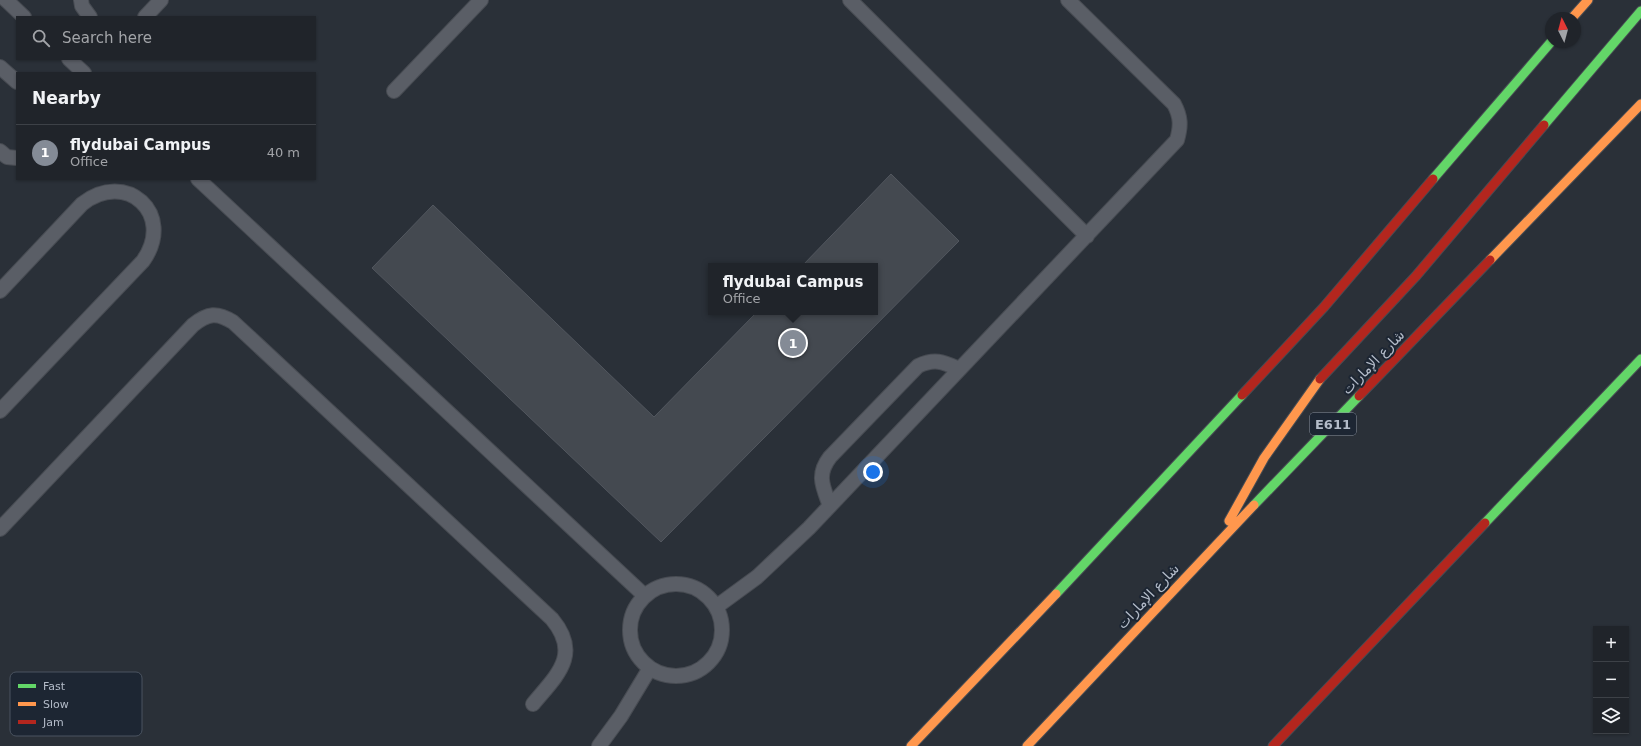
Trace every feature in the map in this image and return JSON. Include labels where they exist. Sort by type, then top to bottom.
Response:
[{"type":"highway","points":[[1577,12],[1588,0]]},
{"type":"highway","points":[[1218,542],[1240,499],[1264,458],[1320,379],[1416,276],[1641,11]]},
{"type":"highway","points":[[911,746],[1142,504],[1324,307],[1546,48]]},
{"type":"highway","name":"شارع الإمارات","points":[[1027,746],[1218,542],[1641,104]]},
{"type":"highway","points":[[1273,746],[1641,360]]},
{"type":"lane","points":[[6,0],[23,16]]},
{"type":"lane","points":[[81,0],[82,6],[89,16]]},
{"type":"lane","points":[[146,16],[161,0]]},
{"type":"lane","points":[[394,91],[481,0]]},
{"type":"lane","points":[[850,0],[1086,236]]},
{"type":"lane","points":[[716,607],[757,577],[784,553],[1177,140],[1180,128],[1180,115],[1174,104],[1068,0]]},
{"type":"lane","points":[[70,60],[83,72]]},
{"type":"lane","points":[[0,67],[16,81]]},
{"type":"lane","points":[[0,152],[7,157],[16,158]]},
{"type":"lane","points":[[199,180],[645,596]]},
{"type":"lane","points":[[0,291],[82,204],[92,196],[105,192],[118,191],[130,195],[141,202],[150,212],[154,224],[154,237],[151,250],[143,261],[0,411]]},
{"type":"lane","points":[[0,529],[193,324],[202,318],[213,315],[224,316],[251,338],[552,619],[561,630],[566,644],[566,657],[561,670],[533,704]]},
{"type":"lane","points":[[830,506],[822,485],[822,470],[830,457],[918,366],[934,361],[942,362],[959,370]]},
{"type":"lane","points":[[675,584],[691,586],[706,594],[716,607],[722,622],[722,637],[717,652],[707,664],[694,672],[679,676],[664,674],[650,668],[638,656],[632,641],[630,625],[635,609],[645,596],[659,587],[675,584]]},
{"type":"lane","points":[[599,746],[621,716],[650,668]]},
{"type":"building","points":[[891,174],[959,241],[661,542],[372,268],[433,205],[654,417],[754,315],[878,315],[878,263],[805,263]]},
{"type":"traffic: fast","points":[[1544,125],[1641,11]]},
{"type":"traffic: fast","points":[[1433,179],[1546,48]]},
{"type":"traffic: fast","points":[[1485,523],[1641,359]]},
{"type":"traffic: fast","points":[[1056,594],[1242,395]]},
{"type":"traffic: fast","points":[[1254,505],[1359,396]]},
{"type":"traffic: slow","points":[[1577,12],[1588,0]]},
{"type":"traffic: slow","points":[[1490,260],[1641,104]]},
{"type":"traffic: slow","points":[[1229,521],[1264,458],[1320,379]]},
{"type":"traffic: slow","points":[[1027,746],[1254,505]]},
{"type":"traffic: slow","points":[[911,746],[1056,594]]},
{"type":"traffic: jam","points":[[1320,379],[1416,276],[1544,125]]},
{"type":"traffic: jam","points":[[1242,395],[1324,307],[1433,179]]},
{"type":"traffic: jam","points":[[1359,396],[1490,260]]},
{"type":"traffic: jam","points":[[1273,746],[1485,523]]},
{"type":"place","name":"flydubai Campus","points":[[793,343]]}]
